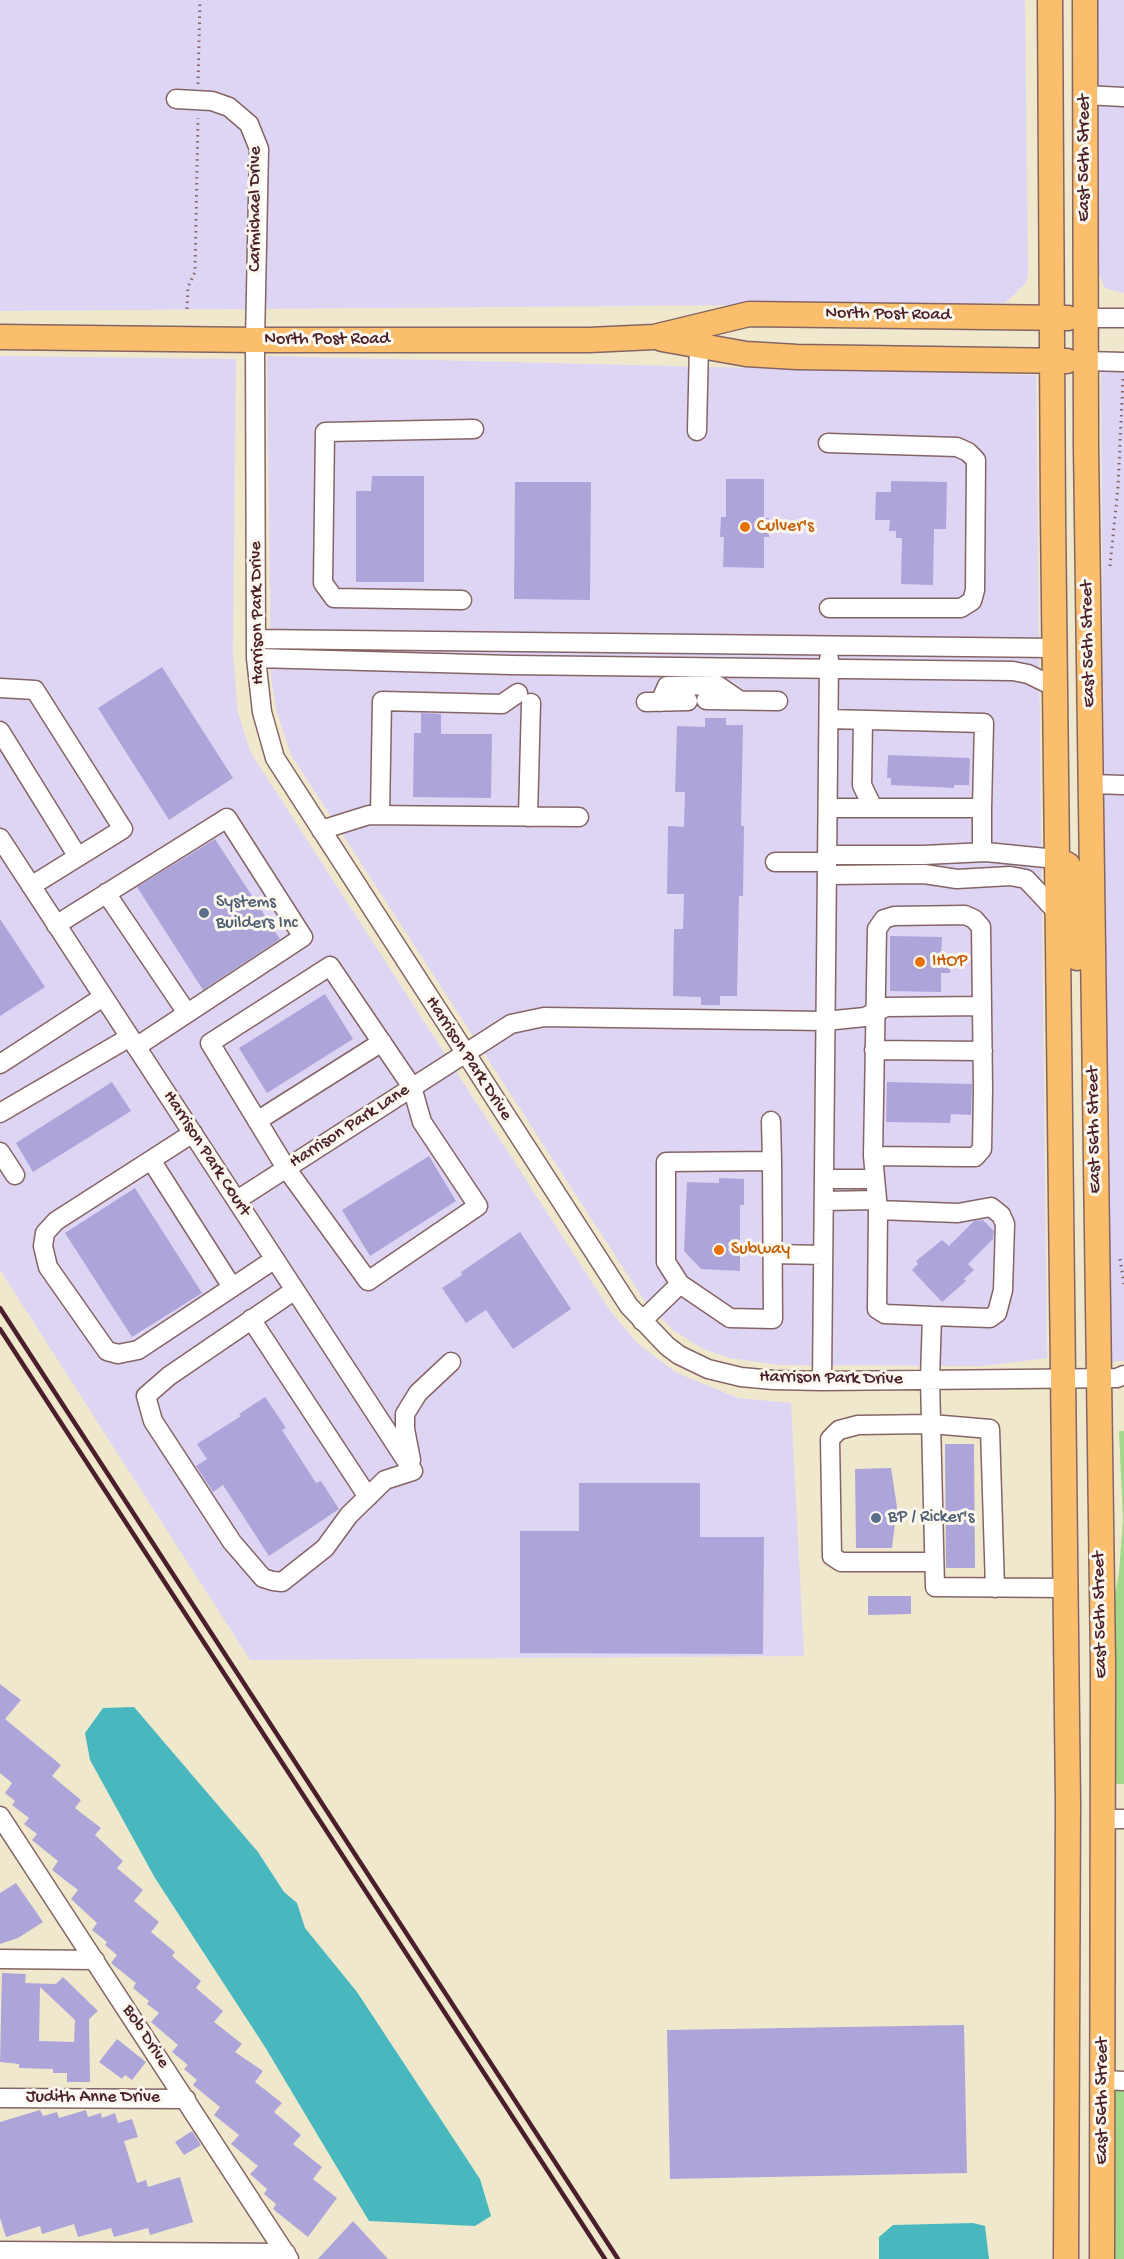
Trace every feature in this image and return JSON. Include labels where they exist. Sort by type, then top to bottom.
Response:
[{"type":"main road","name":"East 56th Street","points":[[1050,0],[1057,912],[1102,1378],[1066,1599],[1069,1940],[1066,2259]]},
{"type":"main road","name":"East 56th Street","points":[[1085,0],[1085,361],[1093,995],[1114,1819],[1114,2080],[1102,2259]]},
{"type":"main road","name":"North Post Road","points":[[0,337],[589,340],[654,337],[750,314],[1085,318]]},
{"type":"main road","name":"North Post Road","points":[[654,337],[746,354],[797,357],[1085,361]]},
{"type":"main road","points":[[1055,687],[1066,697],[1071,713],[1073,777],[1078,783],[1090,784]]},
{"type":"main road","points":[[1056,859],[1068,865],[1072,870],[1076,953],[1082,980],[1093,995]]},
{"type":"main road","points":[[1066,1599],[1079,1713],[1085,1807],[1092,1816],[1114,1819]]},
{"type":"street","points":[[1085,95],[1124,97]]},
{"type":"street","name":"Carmichael Drive","points":[[176,99],[212,101],[229,106],[244,117],[259,149],[255,340]]},
{"type":"street","name":"North Post Road","points":[[1085,318],[1124,318]]},
{"type":"street","name":"Harrison Park Drive","points":[[255,340],[256,658],[262,712],[275,758],[629,1306],[679,1355],[716,1372],[741,1377],[822,1381],[1102,1378]]},
{"type":"street","points":[[697,431],[699,345]]},
{"type":"street","name":"North Post Road","points":[[1085,361],[1124,371]]},
{"type":"street","points":[[462,600],[334,598],[323,583],[325,432],[474,429]]},
{"type":"street","points":[[828,443],[957,447],[968,452],[976,460],[975,590],[972,601],[961,608],[829,608]]},
{"type":"street","points":[[256,639],[1054,648]]},
{"type":"street","points":[[822,1381],[829,645]]},
{"type":"street","points":[[256,658],[385,663],[1013,671],[1028,674],[1055,687]]},
{"type":"street","points":[[740,700],[717,686],[667,686],[653,702],[778,701]]},
{"type":"street","points":[[0,688],[35,690],[123,829],[31,886]]},
{"type":"street","points":[[380,815],[382,701],[502,704],[524,698],[528,817]]},
{"type":"street","points":[[829,719],[984,723],[982,852]]},
{"type":"street","points":[[863,720],[862,785],[873,808]]},
{"type":"street","points":[[0,731],[78,857]]},
{"type":"street","points":[[1090,784],[1124,785]]},
{"type":"street","points":[[828,808],[982,808]]},
{"type":"street","points":[[321,830],[369,815],[579,817]]},
{"type":"street","points":[[0,1113],[187,1013],[303,937],[227,818],[56,924]]},
{"type":"street","name":"Harrison Park Court","points":[[0,838],[413,1471]]},
{"type":"street","points":[[827,864],[982,852],[1056,859]]},
{"type":"street","points":[[775,862],[827,864],[957,879],[1010,876],[1026,879],[1057,912]]},
{"type":"street","points":[[106,893],[187,1013]]},
{"type":"street","points":[[824,1201],[877,1205],[958,1213],[992,1207],[1001,1215],[1005,1224],[1004,1290],[997,1313],[990,1318],[885,1314],[877,1309],[877,1205],[873,1156],[877,929],[884,919],[894,916],[965,915],[974,918],[981,927],[982,1149],[975,1156],[873,1156]]},
{"type":"street","points":[[330,966],[412,1087],[422,1122],[478,1206],[368,1281],[286,1168],[210,1043],[330,966]]},
{"type":"street","points":[[0,1064],[103,997]]},
{"type":"street","name":"Harrison Park Lane","points":[[237,1200],[511,1024],[544,1017],[825,1021],[865,1017],[886,1007],[982,1006]]},
{"type":"street","points":[[257,1121],[382,1042]]},
{"type":"street","points":[[874,1050],[983,1051]]},
{"type":"street","points":[[771,1121],[772,1161],[773,1319],[730,1318],[680,1284],[666,1262],[666,1162],[772,1161]]},
{"type":"street","points":[[193,1133],[56,1221],[45,1233],[43,1246],[48,1267],[107,1351],[118,1354],[138,1350],[275,1259]]},
{"type":"street","points":[[0,1152],[15,1175]]},
{"type":"street","points":[[151,1160],[232,1287]]},
{"type":"street","points":[[824,1179],[875,1179]]},
{"type":"street","points":[[772,1254],[823,1255]]},
{"type":"street","points":[[642,1321],[680,1284]]},
{"type":"street","points":[[295,1290],[169,1376],[146,1396],[153,1421],[232,1542],[263,1578],[282,1582],[325,1548],[349,1515],[385,1480],[413,1471],[405,1429],[405,1414],[418,1393],[451,1362]]},
{"type":"street","points":[[933,1316],[930,1380],[935,1587],[995,1588],[1066,1599]]},
{"type":"street","points":[[251,1319],[368,1497]]},
{"type":"street","points":[[934,1562],[841,1562],[832,1556],[830,1439],[839,1430],[858,1425],[931,1424],[990,1429],[995,1588]]},
{"type":"street","name":"Bob Drive","points":[[0,1816],[288,2256]]},
{"type":"street","points":[[0,1959],[95,1960]]},
{"type":"street","name":"Judith Anne Drive","points":[[0,2097],[186,2099]]},
{"type":"street","points":[[0,2252],[288,2256]]},
{"type":"path","points":[[198,92],[200,0]]},
{"type":"path","points":[[187,309],[187,292],[195,272],[198,113]]},
{"type":"path","points":[[1110,569],[1118,487],[1124,371]]},
{"type":"path","points":[[1119,1254],[1124,1284]]},
{"type":"shaded area","points":[[0,0],[1025,0],[1028,273],[1026,283],[1005,303],[0,311]]},
{"type":"shaded area","points":[[1095,0],[1124,0],[1124,293],[1105,288],[1097,270]]},
{"type":"shaded area","points":[[0,356],[236,359],[233,652],[238,713],[251,753],[611,1312],[638,1344],[677,1373],[738,1398],[791,1403],[804,1656],[250,1660],[0,1270]]},
{"type":"shaded area","points":[[267,356],[1036,375],[1047,1358],[984,1366],[778,1365],[730,1358],[703,1349],[673,1330],[644,1300],[291,755],[276,709],[271,677]]},
{"type":"shaded area","points":[[1101,370],[1124,370],[1124,1361],[1108,1362]]},
{"type":"green space","points":[[1119,1431],[1124,1431],[1124,1784],[1114,1784],[1110,1626],[1119,1572],[1123,1520]]},
{"type":"green space","points":[[1114,2085],[1124,2085],[1124,2259],[1112,2259]]},
{"type":"water","points":[[134,1707],[258,1852],[284,1892],[297,1903],[305,1928],[357,1992],[480,2179],[491,2216],[475,2226],[369,2221],[265,2047],[155,1878],[90,1760],[85,1733],[103,1708]]},
{"type":"water","points":[[973,2223],[985,2226],[989,2259],[879,2259],[879,2237],[893,2225]]},
{"type":"building","points":[[372,476],[424,476],[424,582],[356,582],[356,491],[371,491]]},
{"type":"building","name":"Culver's","points":[[726,479],[764,479],[764,518],[769,518],[769,537],[764,537],[764,568],[723,567],[724,537],[720,537],[721,517],[726,517]]},
{"type":"building","points":[[891,481],[947,482],[946,529],[934,529],[933,585],[901,584],[902,538],[896,538],[896,531],[889,531],[890,520],[875,520],[876,492],[891,492]]},
{"type":"building","points":[[515,482],[591,482],[590,600],[514,599]]},
{"type":"building","points":[[162,667],[233,778],[169,820],[98,708]]},
{"type":"building","points":[[421,713],[441,714],[441,734],[492,734],[491,798],[413,797],[414,733],[421,733]]},
{"type":"building","points":[[705,718],[726,718],[726,725],[743,725],[741,826],[744,826],[743,896],[739,896],[737,996],[720,996],[720,1005],[701,1005],[701,997],[673,996],[674,929],[683,929],[684,894],[667,894],[668,826],[684,827],[685,792],[675,792],[677,726],[705,727]]},
{"type":"building","points":[[888,755],[970,758],[969,785],[954,785],[954,788],[891,785],[891,778],[887,778]]},
{"type":"building","points":[[215,839],[280,939],[203,990],[137,887]]},
{"type":"building","points":[[0,919],[45,987],[0,1016]]},
{"type":"building","name":"IHOP","points":[[890,936],[942,937],[941,958],[951,958],[950,973],[941,973],[941,992],[890,991]]},
{"type":"building","points":[[325,994],[353,1039],[267,1093],[239,1048]]},
{"type":"building","points":[[112,1082],[131,1111],[33,1172],[16,1143]]},
{"type":"building","points":[[887,1082],[972,1084],[971,1115],[951,1114],[950,1123],[886,1122]]},
{"type":"building","points":[[429,1156],[456,1201],[370,1256],[342,1210]]},
{"type":"building","points":[[719,1178],[744,1179],[744,1205],[740,1205],[740,1271],[701,1269],[684,1251],[687,1182],[719,1183]]},
{"type":"building","points":[[135,1188],[202,1293],[132,1337],[65,1233]]},
{"type":"building","points":[[983,1220],[994,1231],[993,1239],[968,1264],[974,1270],[964,1279],[966,1281],[942,1302],[912,1270],[918,1264],[916,1261],[942,1240],[949,1246],[974,1221]]},
{"type":"building","points":[[520,1232],[571,1309],[513,1349],[486,1310],[466,1323],[442,1288],[462,1275],[461,1272]]},
{"type":"building","points":[[265,1397],[286,1428],[282,1430],[316,1483],[321,1481],[339,1509],[269,1556],[223,1485],[213,1492],[196,1466],[207,1459],[197,1444],[241,1416],[239,1414]]},
{"type":"building","points":[[945,1444],[974,1444],[975,1568],[946,1568]]},
{"type":"building","name":"BP / Ricker's","points":[[891,1468],[897,1507],[892,1548],[856,1548],[855,1469]]},
{"type":"building","points":[[579,1483],[700,1483],[700,1537],[764,1537],[763,1654],[520,1653],[520,1531],[579,1531]]},
{"type":"building","points":[[868,1596],[911,1596],[911,1614],[868,1615]]},
{"type":"building","points":[[0,1684],[21,1700],[5,1719],[61,1765],[52,1776],[81,1800],[75,1808],[101,1828],[95,1835],[123,1861],[117,1868],[143,1890],[134,1901],[159,1922],[151,1932],[175,1952],[172,1956],[201,1981],[196,1988],[223,2011],[214,2022],[242,2044],[235,2052],[263,2071],[255,2082],[282,2103],[274,2112],[301,2135],[293,2144],[322,2167],[313,2179],[337,2198],[308,2237],[273,2209],[276,2204],[264,2194],[267,2189],[250,2174],[258,2166],[231,2144],[239,2135],[214,2115],[220,2107],[193,2085],[197,2080],[184,2069],[188,2065],[172,2052],[178,2045],[151,2022],[159,2013],[147,2004],[149,2001],[133,1988],[136,1983],[111,1963],[117,1955],[105,1945],[107,1942],[92,1930],[97,1923],[71,1899],[78,1890],[52,1870],[58,1861],[32,1840],[37,1834],[24,1824],[29,1818],[12,1805],[15,1801],[5,1793],[12,1783],[0,1773]]},
{"type":"building","points":[[16,1883],[43,1922],[18,1938],[0,1944],[0,1893]]},
{"type":"building","points":[[2,1973],[26,1974],[25,1983],[56,1984],[63,1977],[98,2011],[89,2019],[90,2082],[67,2082],[67,2073],[53,2073],[53,2069],[19,2068],[19,2064],[0,2062]],"holes":[[[40,1987],[75,2020],[74,2042],[39,2041]]]},
{"type":"building","points":[[964,2025],[967,2173],[670,2179],[667,2030]]},
{"type":"building","points":[[117,2039],[146,2062],[132,2080],[125,2075],[122,2079],[99,2062]]},
{"type":"building","points":[[40,2110],[43,2116],[57,2112],[59,2118],[86,2110],[88,2117],[101,2113],[102,2118],[115,2113],[118,2123],[132,2119],[138,2137],[124,2141],[137,2183],[146,2180],[148,2187],[180,2177],[193,2222],[150,2235],[148,2228],[114,2237],[111,2228],[78,2237],[74,2224],[42,2234],[40,2226],[6,2237],[0,2218],[0,2122]]},
{"type":"building","points":[[192,2131],[201,2145],[184,2155],[175,2142]]},
{"type":"building","points":[[353,2221],[388,2259],[318,2259]]},
{"type":"railway","points":[[0,1308],[618,2259]]},
{"type":"railway","points":[[0,1329],[605,2259]]},
{"type":"place","name":"Culver's","points":[[745,527]]},
{"type":"place","name":"Systems Builders Inc","points":[[204,913]]},
{"type":"place","name":"IHOP","points":[[920,962]]},
{"type":"place","name":"Subway","points":[[719,1250]]},
{"type":"place","name":"BP / Ricker's","points":[[876,1518]]}]
